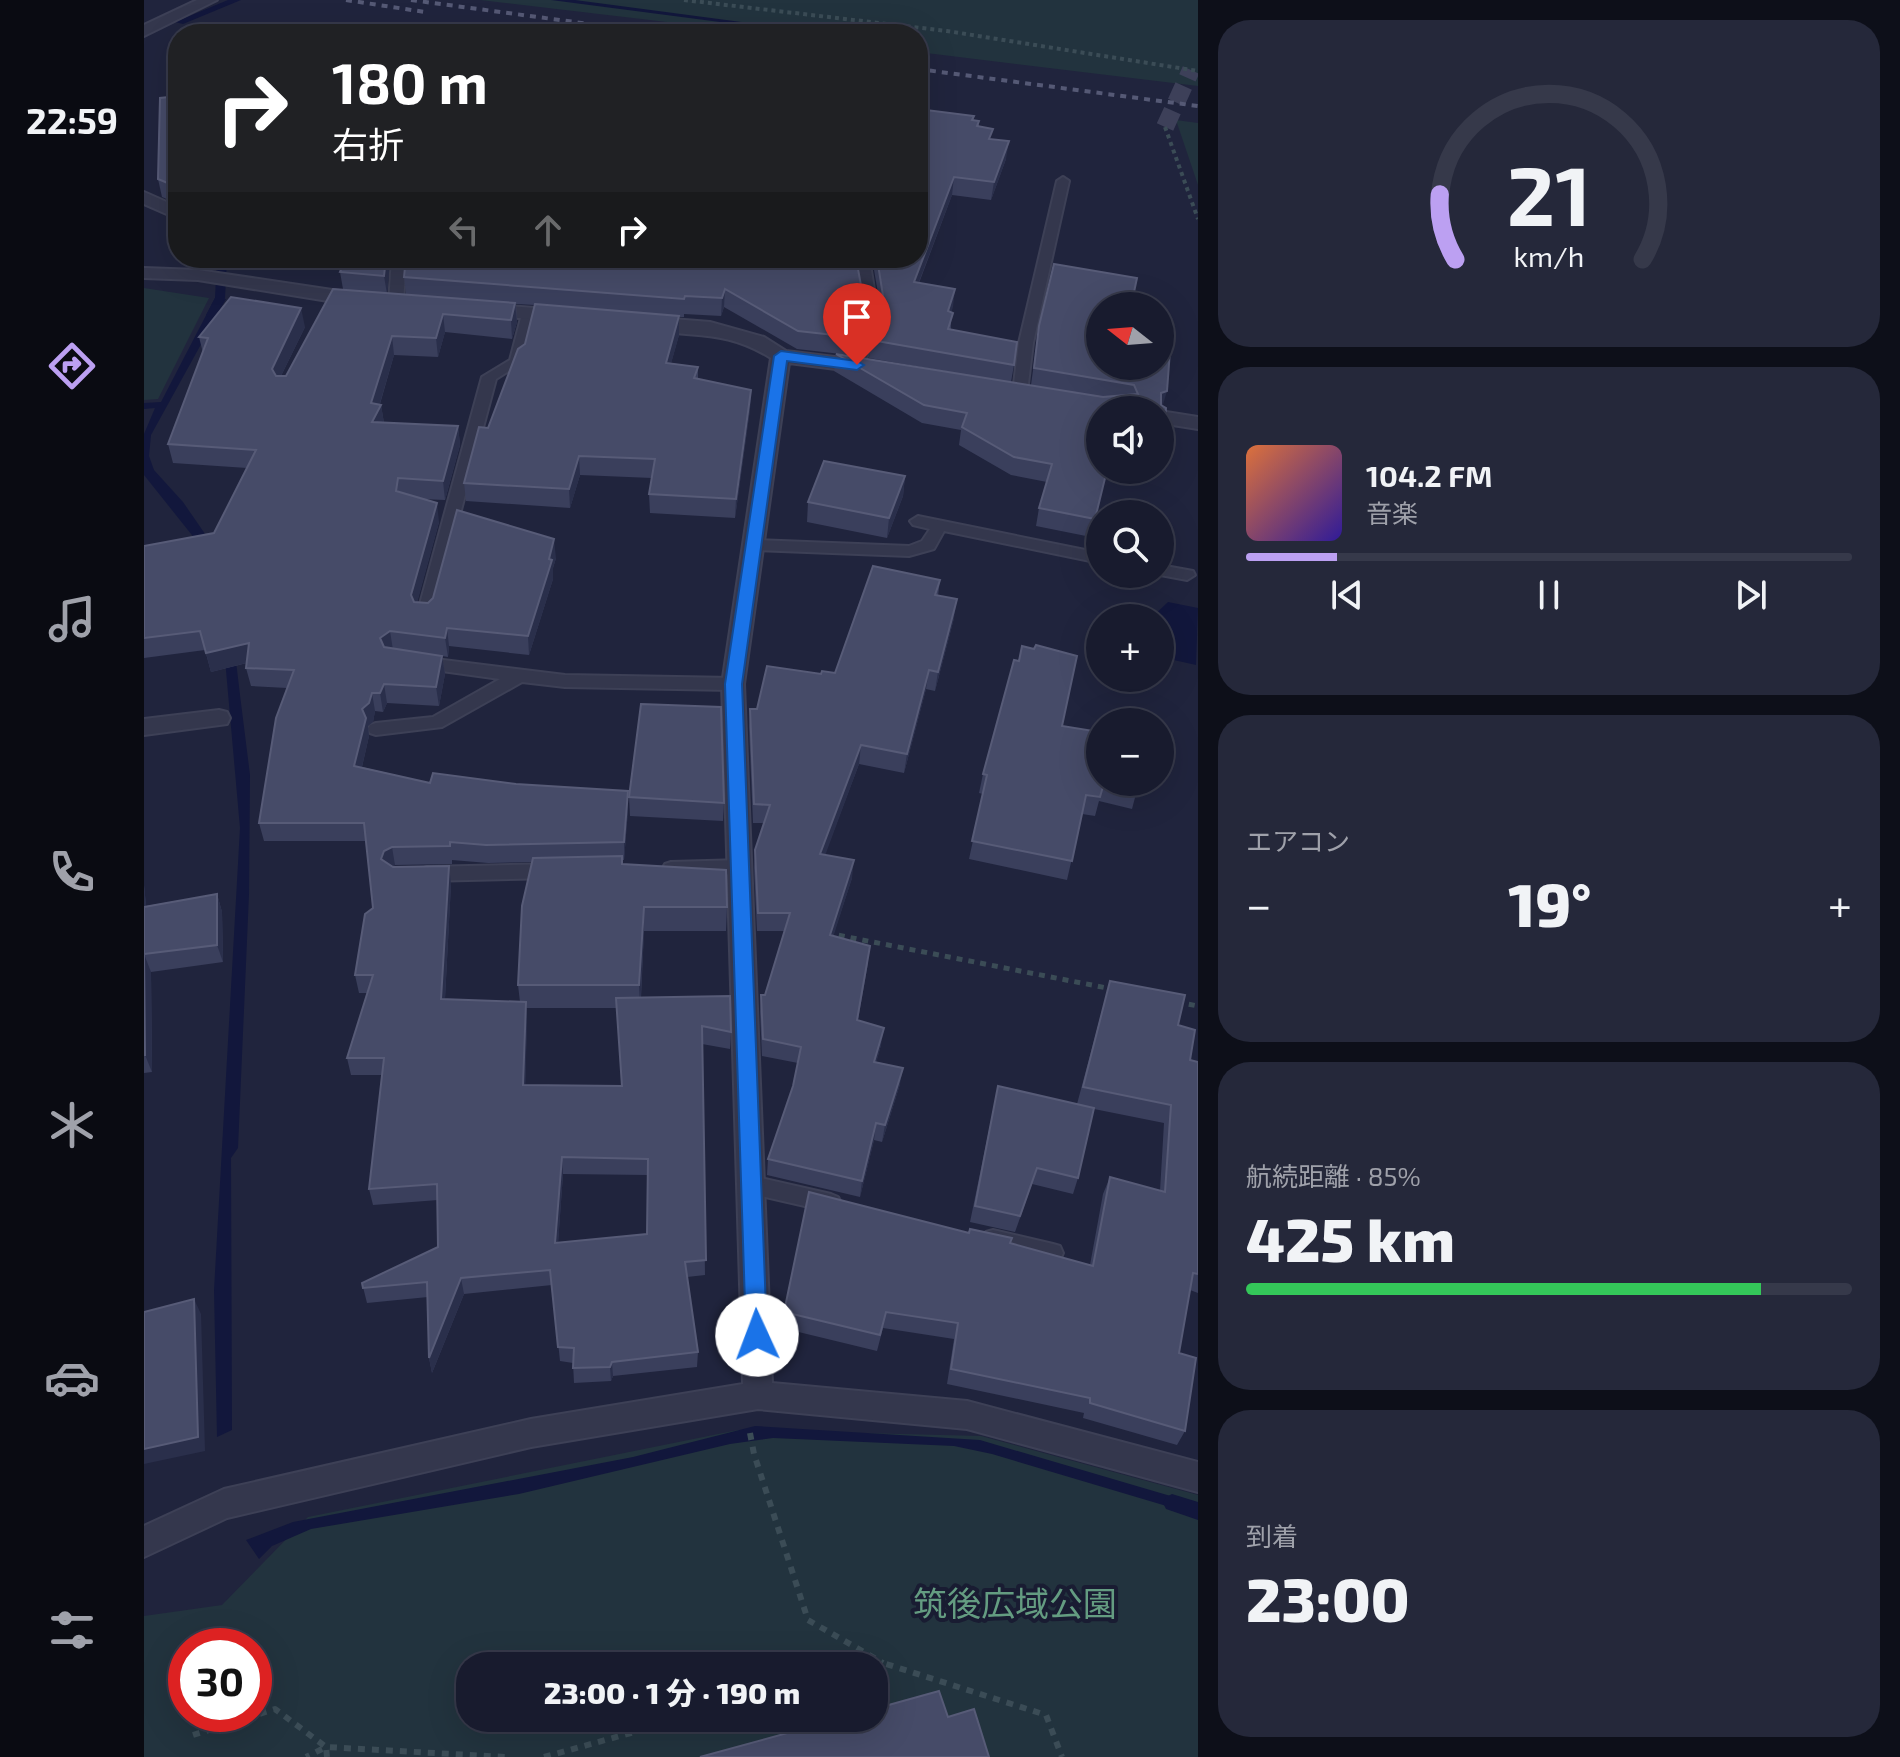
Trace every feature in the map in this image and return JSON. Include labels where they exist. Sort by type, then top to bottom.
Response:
[{"type":"street","points":[[144,31],[209,0]]},
{"type":"street","points":[[144,197],[168,209]]},
{"type":"street","points":[[144,273],[193,268]]},
{"type":"street","points":[[206,268],[326,304],[403,303]]},
{"type":"street","points":[[470,309],[574,317]]},
{"type":"street","points":[[635,322],[710,328],[757,341],[781,356],[888,371]]},
{"type":"street","points":[[758,1395],[742,867],[733,684],[781,356]]},
{"type":"street","points":[[998,388],[1027,394]]},
{"type":"street","points":[[1174,419],[1198,423]]},
{"type":"street","points":[[144,727],[219,718]]},
{"type":"street","points":[[144,1542],[224,1504],[531,1433],[758,1395],[967,1415],[1198,1477]]},
{"type":"lane","points":[[1027,394],[1026,343],[1063,181]]},
{"type":"lane","points":[[400,268],[403,303]]},
{"type":"lane","points":[[857,365],[872,320],[864,268]]},
{"type":"lane","points":[[425,615],[489,377],[516,362],[529,314]]},
{"type":"lane","points":[[918,521],[1086,555]]},
{"type":"lane","points":[[754,545],[909,551],[928,545],[940,525]]},
{"type":"lane","points":[[1174,573],[1187,575]]},
{"type":"lane","points":[[408,661],[565,681],[733,684]]},
{"type":"lane","points":[[376,729],[436,723],[519,676]]},
{"type":"lane","points":[[647,869],[742,867]]},
{"type":"lane","points":[[412,875],[569,871]]},
{"type":"lane","points":[[752,1185],[857,1209]]},
{"type":"lane","points":[[977,1236],[1053,1253]]},
{"type":"path","points":[[684,0],[888,24]]},
{"type":"path","points":[[928,29],[1198,71]]},
{"type":"path","points":[[1165,127],[1198,219]]},
{"type":"path","points":[[822,932],[1120,991]]},
{"type":"path","points":[[1167,1000],[1198,1006]]},
{"type":"path","points":[[754,1454],[808,1620],[864,1652]]},
{"type":"path","points":[[888,1665],[1046,1715],[1062,1757]]},
{"type":"path","points":[[193,1735],[275,1709],[326,1747],[327,1757]]},
{"type":"path","points":[[544,1757],[634,1732]]},
{"type":"path","points":[[306,1757],[326,1747],[506,1757]]},
{"type":"green space","points":[[480,0],[1198,0],[1198,86],[928,53],[928,24],[684,24]]},
{"type":"green space","points":[[1176,120],[1198,123],[1198,185]]},
{"type":"green space","points":[[144,288],[209,298],[158,399],[144,400]]},
{"type":"green space","name":"筑後広域公園","points":[[738,1430],[981,1436],[1198,1495],[1198,1757],[144,1757],[144,1616],[222,1605],[308,1517]]},
{"type":"shaded area","points":[[551,0],[575,0],[756,24]]},
{"type":"shaded area","points":[[215,298],[226,299],[151,435],[149,456],[154,470],[183,502],[212,544],[231,619],[250,775],[249,894],[238,1148],[231,1158],[232,1430],[217,1437],[214,1290],[240,828],[221,614],[203,549],[144,475],[144,434],[155,408],[144,409],[144,403],[161,402]]},
{"type":"shaded area","points":[[1168,602],[1198,608],[1196,665],[1174,660],[1174,604],[1166,604]]},
{"type":"shaded area","points":[[755,1426],[980,1440],[1191,1502],[1190,1513],[992,1454],[954,1446],[773,1438],[730,1444],[519,1494],[311,1529],[272,1546],[259,1559],[246,1540],[293,1522],[633,1457]]},
{"type":"building","points":[[168,97],[168,183],[158,179],[160,98]]},
{"type":"building","points":[[928,110],[974,116],[972,120],[979,121],[977,126],[993,129],[989,139],[1009,141],[994,182],[954,177],[928,245]]},
{"type":"building","points":[[1054,264],[1137,278],[1134,292],[1086,292],[1086,377],[1034,368],[1039,326]]},
{"type":"building","points":[[342,268],[385,268],[384,276],[340,272]]},
{"type":"building","points":[[405,268],[858,268],[864,302],[852,337],[798,331],[725,289],[722,298],[685,296],[684,299],[404,277]]},
{"type":"building","points":[[879,268],[919,268],[914,282],[955,289],[948,311],[953,313],[948,329],[1017,342],[1014,365],[871,340],[884,302]]},
{"type":"building","points":[[333,289],[515,303],[511,320],[443,314],[436,338],[392,336],[371,403],[381,405],[372,422],[458,426],[443,481],[398,478],[396,491],[437,503],[411,595],[414,602],[428,603],[433,598],[457,510],[554,539],[549,559],[552,560],[528,636],[447,628],[445,638],[390,631],[380,638],[384,647],[442,656],[436,687],[384,684],[380,693],[372,693],[369,703],[362,709],[366,718],[354,766],[430,783],[433,773],[516,784],[628,791],[624,842],[486,845],[450,842],[450,846],[392,847],[384,851],[381,859],[393,867],[449,866],[441,999],[526,1002],[523,1085],[622,1086],[616,998],[730,996],[731,1032],[702,1026],[706,1260],[685,1262],[698,1352],[612,1362],[610,1367],[573,1368],[574,1348],[558,1347],[550,1270],[461,1278],[429,1358],[427,1282],[363,1288],[362,1283],[438,1247],[437,1184],[369,1189],[384,1058],[347,1058],[373,975],[355,975],[365,914],[373,908],[364,823],[259,823],[276,718],[294,670],[246,668],[249,643],[206,653],[200,631],[144,638],[144,546],[214,533],[256,450],[168,444],[208,338],[199,337],[231,297],[301,308],[272,369],[276,376],[286,376]],"holes":[[[562,1157],[648,1159],[647,1234],[555,1243]]]},
{"type":"building","points":[[535,304],[679,316],[666,363],[698,367],[694,378],[751,390],[736,499],[649,494],[655,459],[579,456],[569,489],[464,483],[479,427],[488,428],[518,349],[525,344]]},
{"type":"building","points":[[836,354],[1097,396],[1086,396],[1086,484],[1104,484],[1100,500],[1086,500],[1086,517],[1039,508],[1052,464],[1014,457],[962,427],[967,413],[924,405]]},
{"type":"building","points":[[1105,380],[1168,380],[1167,391],[1161,396],[1115,396],[1138,394],[1134,385]]},
{"type":"building","points":[[824,461],[905,476],[889,518],[808,502]]},
{"type":"building","points":[[873,566],[940,580],[935,595],[957,599],[938,672],[929,670],[907,754],[861,745],[820,854],[854,860],[830,935],[870,946],[857,1020],[884,1028],[874,1062],[903,1068],[885,1125],[876,1123],[862,1181],[768,1159],[793,1086],[801,1047],[763,1039],[761,995],[765,995],[790,913],[758,913],[755,850],[770,805],[754,804],[750,709],[757,709],[767,666],[821,674],[822,671],[835,673]]},
{"type":"building","points":[[1036,645],[1077,656],[1062,726],[1086,730],[1086,795],[1072,861],[972,841],[987,775],[983,774],[1014,660],[1019,661],[1022,646],[1034,649]]},
{"type":"building","points":[[641,704],[721,707],[724,803],[629,797]]},
{"type":"building","points":[[622,856],[622,864],[726,870],[727,907],[644,907],[639,985],[518,985],[522,906],[533,858]]},
{"type":"building","points":[[217,894],[217,945],[144,954],[144,907]]},
{"type":"building","points":[[144,954],[145,1055],[144,1055]]},
{"type":"building","points":[[1110,981],[1185,995],[1178,1025],[1195,1030],[1190,1060],[1198,1062],[1198,1274],[1193,1273],[1179,1353],[1196,1358],[1185,1431],[1090,1403],[1090,1398],[951,1369],[958,1323],[886,1312],[880,1335],[784,1312],[809,1192],[969,1233],[970,1229],[1012,1238],[1010,1243],[1093,1266],[1110,1177],[1165,1192],[1171,1105],[1083,1087]]},
{"type":"building","points":[[998,1086],[1094,1108],[1078,1178],[1037,1168],[1020,1216],[975,1206]]},
{"type":"building","points":[[194,1299],[198,1437],[144,1449],[144,1312]]},
{"type":"building","points":[[939,1691],[948,1717],[974,1709],[989,1757],[700,1757],[791,1732],[888,1732],[888,1705]]},
{"type":"waterway","points":[[180,22],[236,0]]},
{"type":"waterway","points":[[211,315],[220,298],[222,268]]},
{"type":"waterway","points":[[1172,1503],[1198,1511]]},
{"type":"tunnel","points":[[1165,127],[1191,70]]},
{"type":"railway","points":[[346,0],[425,12]]},
{"type":"railway","points":[[411,0],[590,24]]},
{"type":"railway","points":[[928,70],[1198,106]]},
{"type":"route","points":[[757,1335],[744,917],[733,684],[781,356],[857,365]]}]
